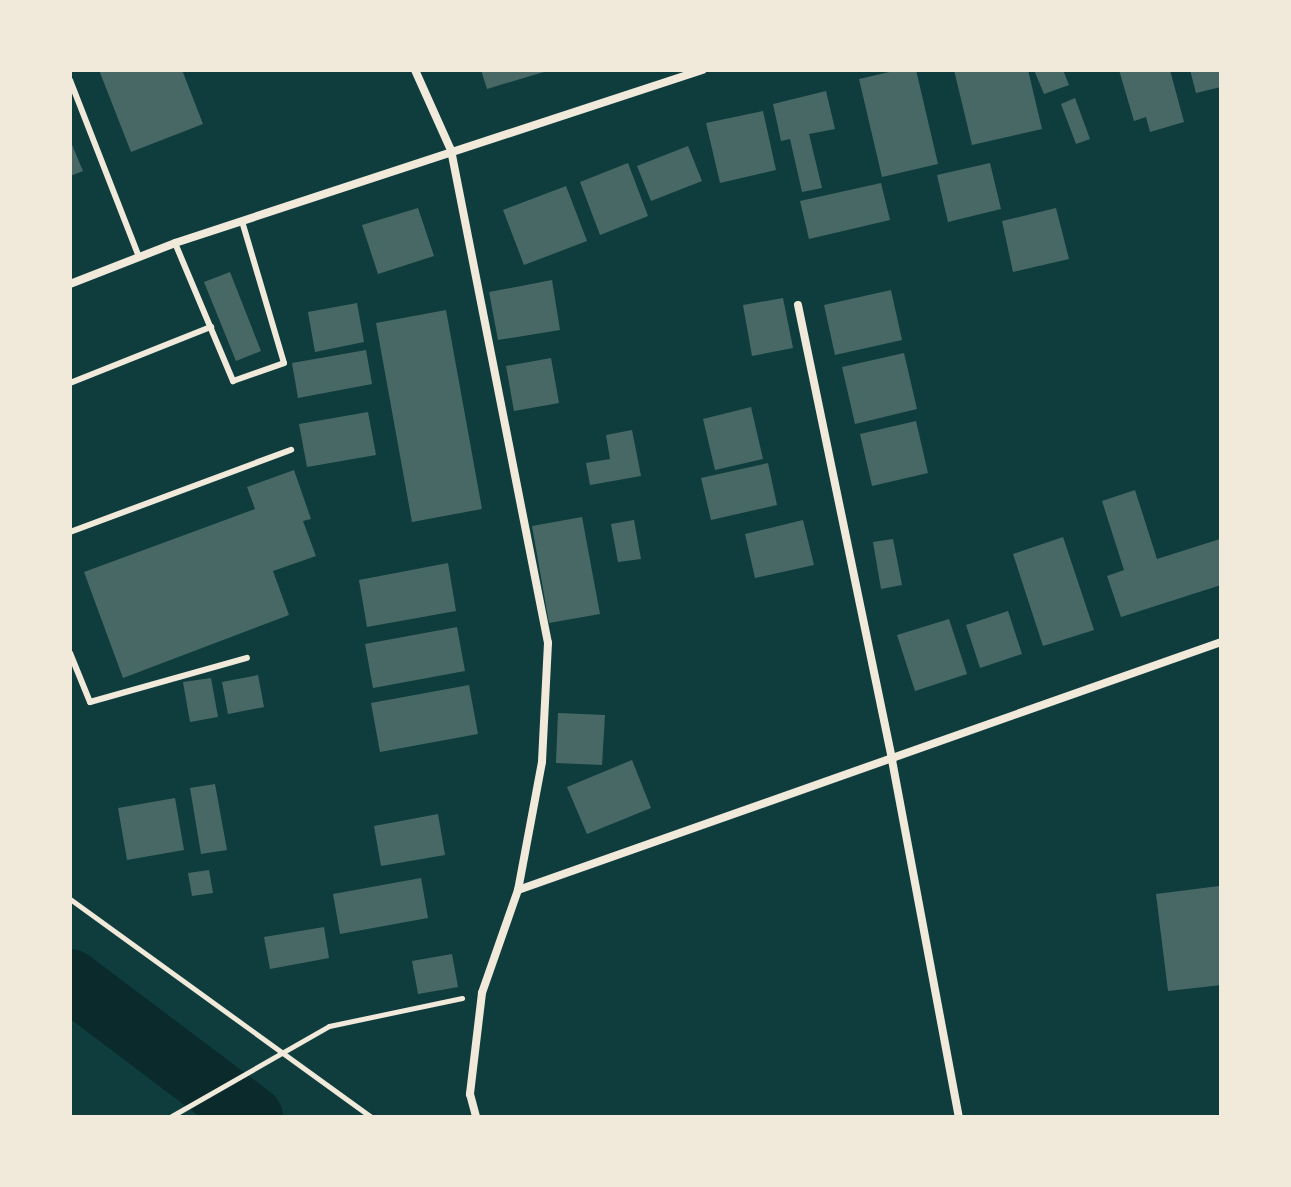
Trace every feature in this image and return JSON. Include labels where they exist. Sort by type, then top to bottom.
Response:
[{"type":"street","points":[[415,70],[451,150],[548,643],[542,762],[518,890],[482,993],[470,1094],[476,1117]]},
{"type":"street","points":[[70,284],[175,243],[702,70]]},
{"type":"street","points":[[798,305],[892,760],[959,1117]]},
{"type":"street","points":[[518,890],[1221,642]]},
{"type":"lane","points":[[70,80],[139,257]]},
{"type":"lane","points":[[175,243],[233,381],[284,363],[242,221]]},
{"type":"lane","points":[[70,383],[211,327]]},
{"type":"lane","points":[[70,532],[291,450]]},
{"type":"lane","points":[[70,653],[90,702],[247,658]]},
{"type":"path","points":[[70,899],[371,1117]]},
{"type":"path","points":[[170,1117],[329,1026],[482,993]]},
{"type":"building","points":[[99,70],[182,70],[203,124],[131,152]]},
{"type":"building","points":[[481,70],[547,70],[547,71],[487,89]]},
{"type":"building","points":[[898,70],[916,70],[938,164],[882,177],[859,79]]},
{"type":"building","points":[[954,70],[1028,70],[1042,129],[972,145]]},
{"type":"building","points":[[1034,70],[1063,70],[1069,85],[1044,94]]},
{"type":"building","points":[[1119,70],[1170,70],[1184,122],[1150,132],[1146,117],[1134,121]]},
{"type":"building","points":[[1190,70],[1221,70],[1221,87],[1196,93]]},
{"type":"building","points":[[826,91],[835,129],[809,134],[822,188],[802,192],[790,139],[781,141],[773,104]]},
{"type":"building","points":[[1075,98],[1090,139],[1076,144],[1061,104]]},
{"type":"building","points":[[763,111],[776,170],[720,183],[706,123]]},
{"type":"building","points":[[70,140],[83,171],[70,176]]},
{"type":"building","points":[[688,146],[702,181],[651,201],[637,166]]},
{"type":"building","points":[[628,163],[648,216],[600,235],[580,182]]},
{"type":"building","points":[[990,163],[1001,209],[948,222],[937,175]]},
{"type":"building","points":[[881,183],[890,220],[809,239],[800,201]]},
{"type":"building","points":[[566,186],[587,241],[524,265],[503,210]]},
{"type":"building","points":[[418,208],[434,256],[378,274],[362,225]]},
{"type":"building","points":[[1056,208],[1069,259],[1013,272],[1002,221]]},
{"type":"building","points":[[230,272],[261,351],[236,361],[204,282]]},
{"type":"building","points":[[552,280],[560,330],[498,340],[489,292]]},
{"type":"building","points":[[891,290],[902,340],[835,355],[824,305]]},
{"type":"building","points":[[783,298],[793,348],[752,356],[743,305]]},
{"type":"building","points":[[357,303],[364,342],[315,352],[308,312]]},
{"type":"building","points":[[446,310],[482,509],[412,522],[376,323]]},
{"type":"building","points":[[366,350],[372,384],[298,398],[292,363]]},
{"type":"building","points":[[904,353],[917,409],[855,424],[842,367]]},
{"type":"building","points":[[551,358],[559,403],[514,411],[506,366]]},
{"type":"building","points":[[751,407],[763,459],[715,470],[703,419]]},
{"type":"building","points":[[368,412],[376,455],[307,467],[299,424]]},
{"type":"building","points":[[916,421],[928,473],[872,486],[860,434]]},
{"type":"building","points":[[632,430],[641,476],[590,485],[586,463],[610,459],[606,435]]},
{"type":"building","points":[[768,463],[777,505],[711,520],[701,478]]},
{"type":"building","points":[[294,470],[311,519],[303,521],[316,556],[273,571],[289,615],[123,678],[84,572],[255,509],[247,487]]},
{"type":"building","points":[[1135,490],[1157,559],[1220,539],[1221,585],[1121,617],[1107,576],[1124,570],[1102,501]]},
{"type":"building","points":[[582,517],[600,614],[549,623],[532,526]]},
{"type":"building","points":[[634,520],[641,559],[618,562],[611,524]]},
{"type":"building","points":[[803,520],[814,565],[755,578],[745,534]]},
{"type":"building","points":[[1063,537],[1094,630],[1043,646],[1013,554]]},
{"type":"building","points":[[893,539],[902,585],[881,589],[873,542]]},
{"type":"building","points":[[448,563],[456,611],[367,627],[359,580]]},
{"type":"building","points":[[1008,611],[1022,654],[980,668],[966,625]]},
{"type":"building","points":[[949,619],[967,674],[915,691],[897,635]]},
{"type":"building","points":[[457,627],[465,671],[373,688],[365,644]]},
{"type":"building","points":[[258,675],[264,707],[228,714],[222,682]]},
{"type":"building","points":[[211,678],[218,717],[190,722],[183,682]]},
{"type":"building","points":[[469,685],[478,734],[380,752],[371,703]]},
{"type":"building","points":[[558,713],[605,715],[602,765],[556,763]]},
{"type":"building","points":[[632,760],[651,808],[587,834],[567,787]]},
{"type":"building","points":[[215,784],[227,850],[201,854],[190,788]]},
{"type":"building","points":[[175,798],[184,850],[127,860],[118,808]]},
{"type":"building","points":[[438,814],[445,855],[381,866],[374,826]]},
{"type":"building","points":[[209,870],[213,893],[192,896],[188,873]]},
{"type":"building","points":[[421,878],[428,918],[340,934],[333,894]]},
{"type":"building","points":[[1219,886],[1221,985],[1168,991],[1156,894]]},
{"type":"building","points":[[324,927],[329,958],[270,969],[264,937]]},
{"type":"building","points":[[452,954],[458,987],[418,994],[412,961]]},
{"type":"waterway","points":[[70,980],[252,1117]]}]
